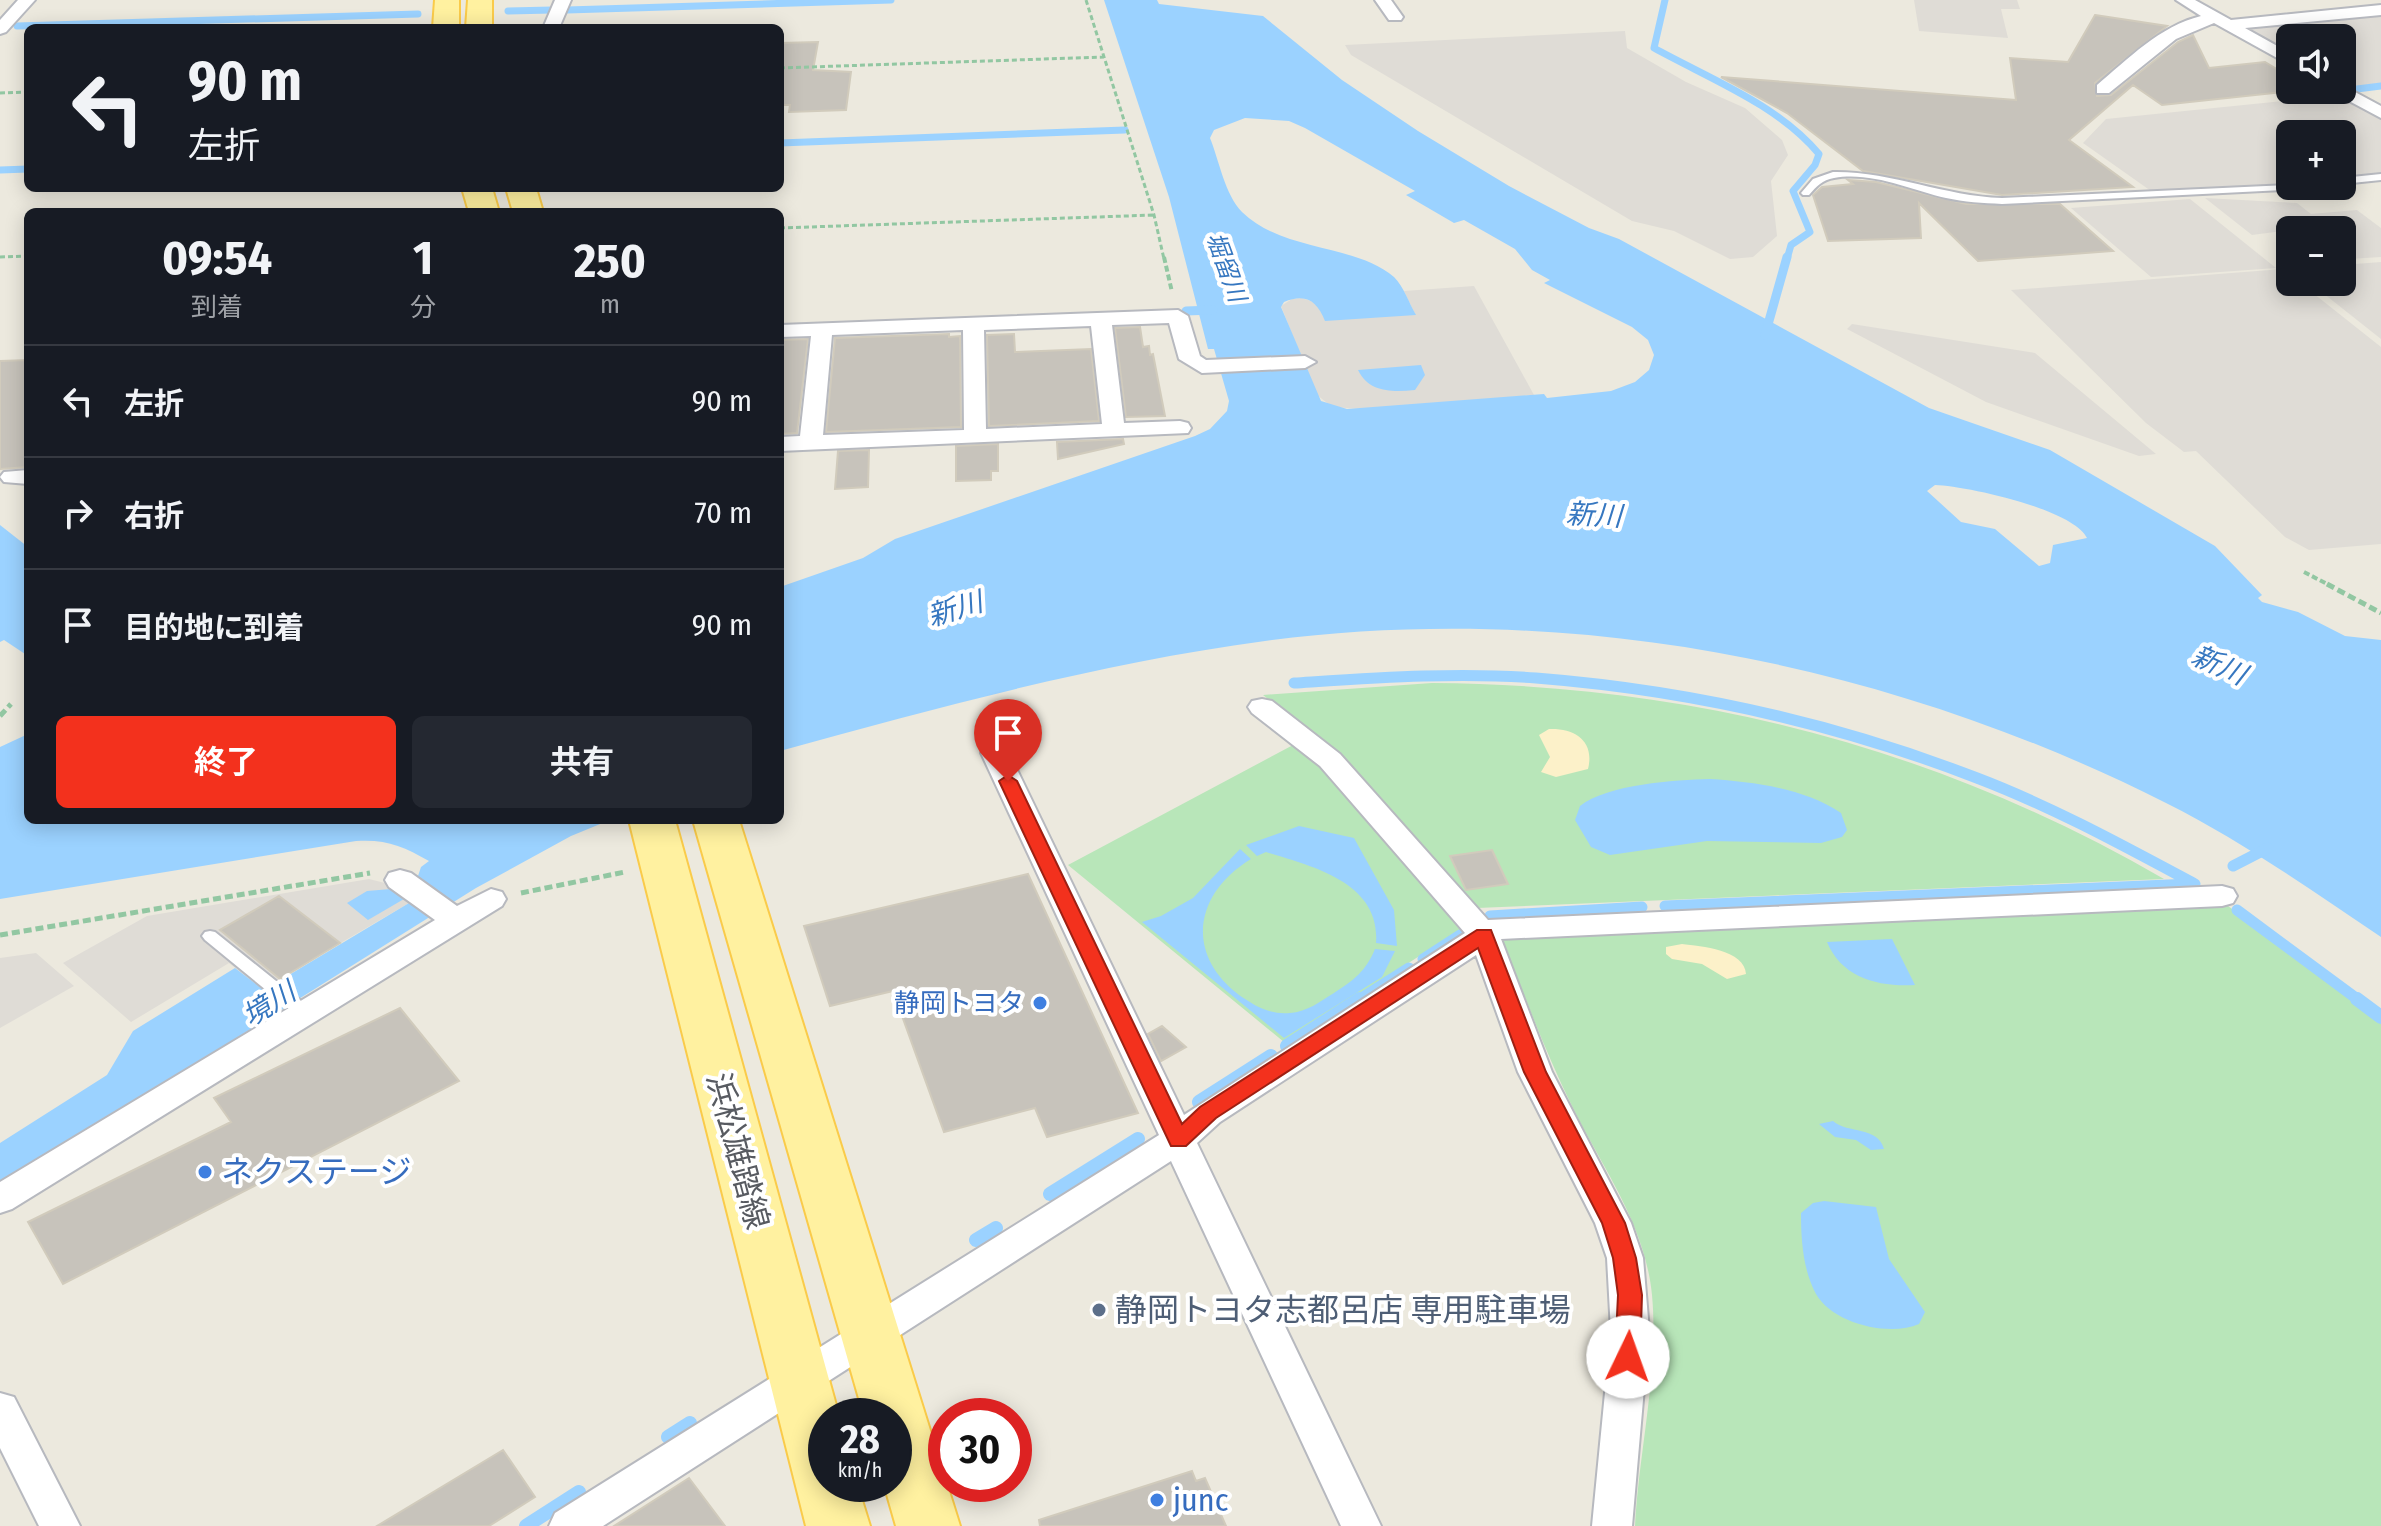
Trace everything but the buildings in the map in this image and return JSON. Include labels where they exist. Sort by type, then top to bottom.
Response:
[{"type":"main road","points":[[446,24],[447,0]]},
{"type":"main road","points":[[479,24],[480,0]]},
{"type":"main road","name":"浜松雄踏線","points":[[654,824],[808,1417]]},
{"type":"main road","points":[[717,824],[888,1398]]},
{"type":"main road","points":[[912,1475],[928,1526]]},
{"type":"main road","name":"浜松雄踏線","points":[[831,1502],[838,1526]]},
{"type":"street","points":[[0,29],[27,0]]},
{"type":"street","points":[[553,24],[563,0]]},
{"type":"street","points":[[1383,0],[1395,17]]},
{"type":"street","points":[[2184,0],[2276,52]]},
{"type":"street","points":[[2103,89],[2138,60],[2195,22],[2381,10]]},
{"type":"street","points":[[2356,98],[2381,113]]},
{"type":"street","points":[[784,331],[1178,316],[1190,359],[1213,368],[1305,362]]},
{"type":"street","points":[[1101,319],[1114,430]]},
{"type":"street","points":[[973,324],[975,436]]},
{"type":"street","points":[[811,443],[822,329]]},
{"type":"street","points":[[784,444],[1180,428]]},
{"type":"street","points":[[1262,707],[1340,770],[1484,935],[1535,1072],[1613,1223],[1625,1258],[1630,1295],[1630,1331],[1612,1526]]},
{"type":"street","points":[[995,753],[1361,1526]]},
{"type":"street","points":[[400,880],[449,916]]},
{"type":"street","points":[[569,1526],[1178,1140],[1208,1113],[1495,928],[2222,896]]},
{"type":"street","points":[[0,1199],[449,916],[491,899]]},
{"type":"street","points":[[0,1409],[60,1526]]},
{"type":"lane","points":[[1806,193],[1818,180],[1849,173],[1939,195],[1986,201],[2276,187]]},
{"type":"lane","points":[[2356,180],[2381,177]]},
{"type":"lane","points":[[210,936],[302,1010]]},
{"type":"path","points":[[1086,0],[1154,215],[1178,316]]},
{"type":"path","points":[[784,68],[1104,57]]},
{"type":"path","points":[[0,93],[24,92]]},
{"type":"path","points":[[784,228],[1154,215]]},
{"type":"path","points":[[0,257],[24,256]]},
{"type":"path","points":[[2304,572],[2381,613]]},
{"type":"path","points":[[0,716],[11,704]]},
{"type":"path","points":[[491,899],[626,872]]},
{"type":"path","points":[[0,935],[355,875],[372,873],[400,880]]},
{"type":"shaded area","points":[[1914,0],[2017,0],[2020,9],[2001,9],[2008,38],[1919,31]]},
{"type":"shaded area","points":[[2381,15],[2381,85],[2356,88],[2356,24],[2288,24]]},
{"type":"shaded area","points":[[2276,25],[2276,45],[2246,28]]},
{"type":"shaded area","points":[[1625,31],[1627,48],[1686,82],[1745,108],[1782,140],[1788,155],[1771,181],[1777,236],[1753,257],[1730,259],[1674,231],[1632,221],[1351,55],[1345,45]]},
{"type":"shaded area","points":[[2276,102],[2356,103],[2381,117],[2381,173],[2356,176],[2356,120],[2276,120],[2276,185],[2151,191],[2083,143],[2106,119]]},
{"type":"shaded area","points":[[2205,198],[2297,203],[2311,214],[2357,210],[2381,228],[2381,257],[2356,259],[2356,216],[2276,216],[2276,232],[2252,235]]},
{"type":"shaded area","points":[[2190,199],[2276,268],[2151,277],[2071,208]]},
{"type":"shaded area","points":[[2381,262],[2381,339],[2327,296],[2356,296],[2356,264]]},
{"type":"shaded area","points":[[2276,270],[2276,296],[2317,296],[2381,347],[2381,544],[2309,550],[2285,537],[2196,451],[2184,452],[2146,423],[2011,290]]},
{"type":"shaded area","points":[[1474,286],[1534,395],[1362,409],[1332,407],[1316,394],[1281,306],[1292,299],[1301,298],[1318,303],[1415,314],[1404,291]]},
{"type":"shaded area","points":[[1852,324],[2035,353],[2156,454],[2139,456],[1986,402],[1847,329]]},
{"type":"shaded area","points":[[369,879],[393,885],[411,898],[409,903],[262,989],[229,963],[131,1022],[63,963],[147,916]]},
{"type":"shaded area","points":[[36,953],[74,986],[0,1028],[0,958]]},
{"type":"green space","points":[[1432,683],[1529,687],[1625,696],[1719,711],[1811,732],[1901,760],[1990,793],[2078,833],[2164,879],[1477,908],[1341,755],[1263,695]]},
{"type":"green space","points":[[1295,744],[1347,794],[1462,929],[1284,1042],[1068,865]]},
{"type":"green space","points":[[2228,906],[2381,1019],[2381,1526],[1635,1526],[1653,1352],[1652,1295],[1648,1269],[1632,1221],[1562,1085],[1502,938]]},
{"type":"sand","points":[[1549,729],[1567,731],[1581,738],[1589,751],[1588,769],[1556,777],[1541,772],[1550,757],[1539,735]]},
{"type":"sand","points":[[1682,944],[1730,954],[1744,966],[1746,974],[1727,979],[1702,964],[1672,959],[1666,954],[1666,947]]},
{"type":"water","points":[[1104,0],[1157,0],[1159,4],[1263,16],[1342,80],[1509,186],[1589,228],[1619,239],[1929,408],[2050,450],[2215,546],[2262,595],[2258,598],[2262,602],[2298,612],[2345,636],[2381,640],[2381,937],[2222,833],[2061,754],[1953,713],[1841,680],[1728,654],[1613,638],[1497,629],[1381,630],[1265,641],[1081,674],[784,750],[784,586],[863,558],[895,539],[1210,429],[1227,411],[1229,401],[1214,349],[1208,349],[1169,197]],"holes":[[[1245,118],[1289,121],[1415,191],[1406,195],[1454,223],[1464,220],[1515,249],[1532,270],[1550,280],[1544,283],[1632,327],[1648,340],[1654,355],[1649,370],[1635,382],[1611,391],[1547,398],[1544,394],[1347,409],[1321,401],[1281,307],[1284,302],[1299,298],[1310,301],[1325,321],[1416,315],[1398,281],[1378,266],[1278,234],[1259,225],[1236,205],[1210,138],[1214,130]],[[1935,485],[1970,490],[2041,509],[2078,527],[2087,538],[2053,545],[2050,563],[2039,566],[1995,529],[1961,522],[1927,491]]]},
{"type":"water","points":[[1421,365],[1425,375],[1415,390],[1390,391],[1375,387],[1358,370]]},
{"type":"water","points":[[0,525],[24,544],[24,653],[4,640],[0,642]]},
{"type":"water","name":"境川","points":[[24,736],[24,824],[600,824],[571,836],[476,888],[0,1186],[0,1143],[107,1075],[133,1031],[235,968],[264,990],[409,903],[421,867],[429,861],[394,845],[356,841],[0,899],[0,747]]},
{"type":"water","points":[[1710,779],[1761,784],[1795,792],[1841,813],[1847,830],[1842,837],[1821,843],[1707,841],[1610,855],[1591,847],[1575,820],[1580,806],[1607,793],[1642,785]]},
{"type":"water","points":[[1299,826],[1354,838],[1394,910],[1397,946],[1376,943],[1375,922],[1367,905],[1340,880],[1266,852],[1257,856],[1246,845]]},
{"type":"water","points":[[1240,849],[1251,859],[1232,873],[1218,889],[1208,906],[1203,924],[1210,961],[1221,978],[1245,999],[1276,1013],[1302,1011],[1353,979],[1368,963],[1375,949],[1395,951],[1382,977],[1284,1038],[1142,922],[1161,916],[1193,898]]},
{"type":"water","points":[[391,889],[404,899],[368,920],[347,903],[367,891]]},
{"type":"water","points":[[1892,939],[1915,985],[1888,984],[1863,978],[1842,964],[1827,942]]},
{"type":"water","points":[[1833,1121],[1869,1133],[1881,1142],[1884,1149],[1871,1150],[1856,1140],[1835,1137],[1819,1124]]},
{"type":"water","points":[[1824,1201],[1876,1207],[1889,1259],[1925,1312],[1919,1324],[1893,1329],[1863,1325],[1835,1313],[1816,1294],[1804,1255],[1801,1213],[1813,1203]]},
{"type":"waterway","points":[[567,10],[891,0]]},
{"type":"waterway","points":[[1665,0],[1654,48],[1763,107],[1802,136],[1819,154],[1815,165],[1793,191],[1810,232],[1791,245],[1787,259]]},
{"type":"waterway","points":[[508,11],[552,10]]},
{"type":"waterway","points":[[84,24],[418,14]]},
{"type":"waterway","points":[[17,26],[24,26]]},
{"type":"waterway","points":[[2356,89],[2381,86]]},
{"type":"waterway","points":[[784,143],[1125,130]]},
{"type":"waterway","points":[[0,170],[24,169]]},
{"type":"waterway","points":[[1765,335],[1787,257]]},
{"type":"waterway","points":[[1186,311],[1213,310]]},
{"type":"waterway","points":[[1294,683],[1506,676],[1593,683],[1705,700],[1760,712],[1870,741],[2005,789],[2061,814],[2195,884]]},
{"type":"waterway","points":[[2233,866],[2268,848]]},
{"type":"waterway","points":[[1665,906],[2192,884]]},
{"type":"waterway","points":[[1490,916],[1642,907]]},
{"type":"waterway","points":[[2237,910],[2360,1001]]},
{"type":"waterway","points":[[1423,959],[1460,935]]},
{"type":"waterway","points":[[1357,1001],[1409,968]]},
{"type":"waterway","points":[[1287,1046],[1360,999]]},
{"type":"waterway","points":[[2357,999],[2381,1017]]},
{"type":"waterway","points":[[1199,1102],[1271,1056]]},
{"type":"waterway","points":[[1050,1194],[1138,1139]]},
{"type":"waterway","points":[[976,1240],[996,1228]]},
{"type":"waterway","points":[[668,1437],[690,1423]]},
{"type":"waterway","points":[[526,1526],[579,1492]]},
{"type":"place","name":"静岡トヨタ","points":[[1040,1003]]},
{"type":"place","name":"ネクステージ","points":[[205,1172]]},
{"type":"place","name":"静岡トヨタ志都呂店 専用駐車場","points":[[1099,1310]]},
{"type":"place","name":"junc","points":[[1157,1500]]},
{"type":"route","points":[[1008,781],[1178,1140],[1208,1113],[1484,935],[1535,1072],[1613,1223],[1625,1258],[1630,1295],[1628,1357]]},
{"type":"water label","name":"堀留川","points":[[1226,267]]},
{"type":"water label","name":"新川","points":[[1594,515]]},
{"type":"water label","name":"新川","points":[[955,609]]},
{"type":"water label","name":"新川","points":[[2219,665]]}]
